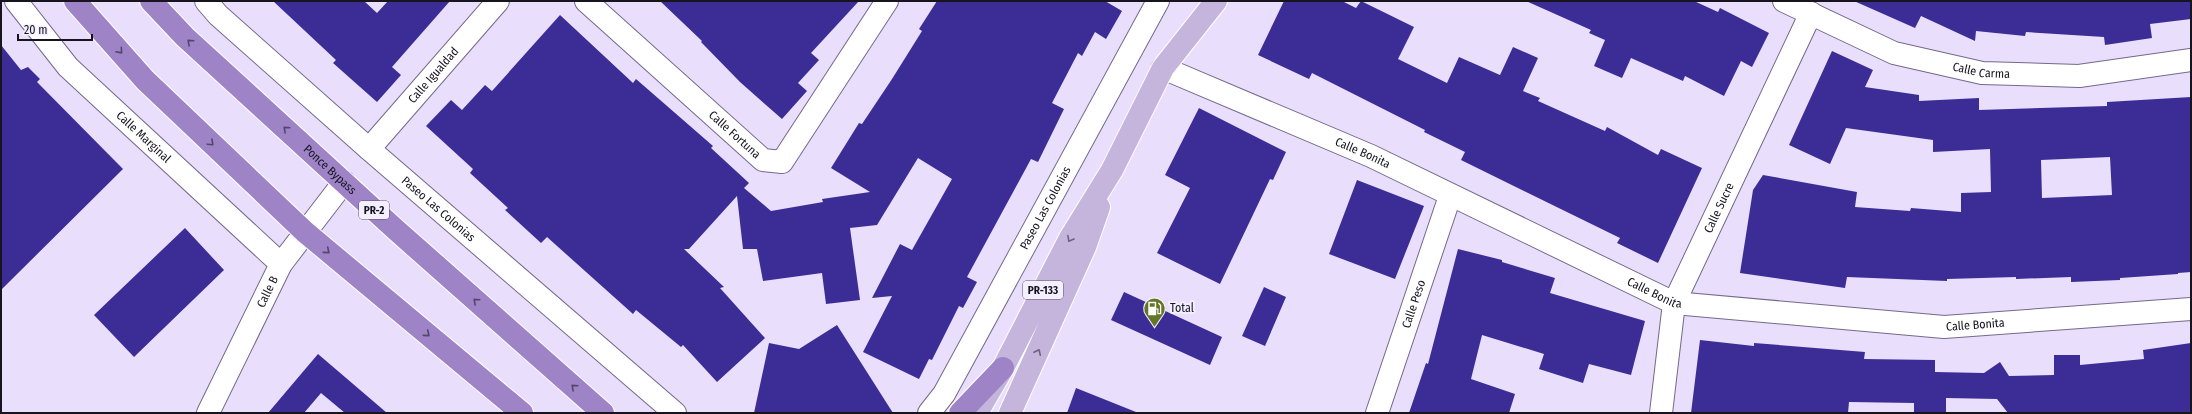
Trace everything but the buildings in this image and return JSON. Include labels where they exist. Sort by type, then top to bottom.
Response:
[{"type":"highway","points":[[75,1],[145,80],[305,232],[522,413]]},
{"type":"highway","name":"Ponce Bypass","points":[[151,1],[185,37],[344,182],[603,413]]},
{"type":"highway","points":[[960,413],[1003,368]]},
{"type":"main road","name":"PR-133","points":[[977,413],[1003,368],[1070,238],[1112,170],[1163,68],[1216,1]]},
{"type":"main road","name":"PR-133","points":[[1010,413],[1085,247],[1112,170]]},
{"type":"main road","points":[[1025,413],[1026,378]]},
{"type":"street","name":"Calle Marginal","points":[[16,1],[68,67],[281,264]]},
{"type":"street","name":"Paseo Las Colonias","points":[[206,1],[218,15],[369,149],[675,413]]},
{"type":"street","name":"Calle Igualdad","points":[[369,149],[498,1]]},
{"type":"street","name":"Calle Fortuna","points":[[586,1],[763,160],[782,162],[887,1]]},
{"type":"street","name":"Paseo Las Colonias","points":[[929,413],[944,394],[1158,1]]},
{"type":"street","name":"Calle Carma","points":[[1784,1],[1894,53],[1982,73],[2079,76],[2191,60]]},
{"type":"street","name":"Calle Sucre","points":[[1661,413],[1674,302],[1810,13]]},
{"type":"street","name":"Calle Bonita","points":[[1163,68],[1371,156],[1450,196],[1674,302],[1944,327],[2191,309]]},
{"type":"street","name":"Calle B","points":[[208,413],[281,264],[344,182]]},
{"type":"street","name":"Calle Peso","points":[[1377,413],[1450,196]]},
{"type":"place","name":"Total","points":[[1155,328]]}]
